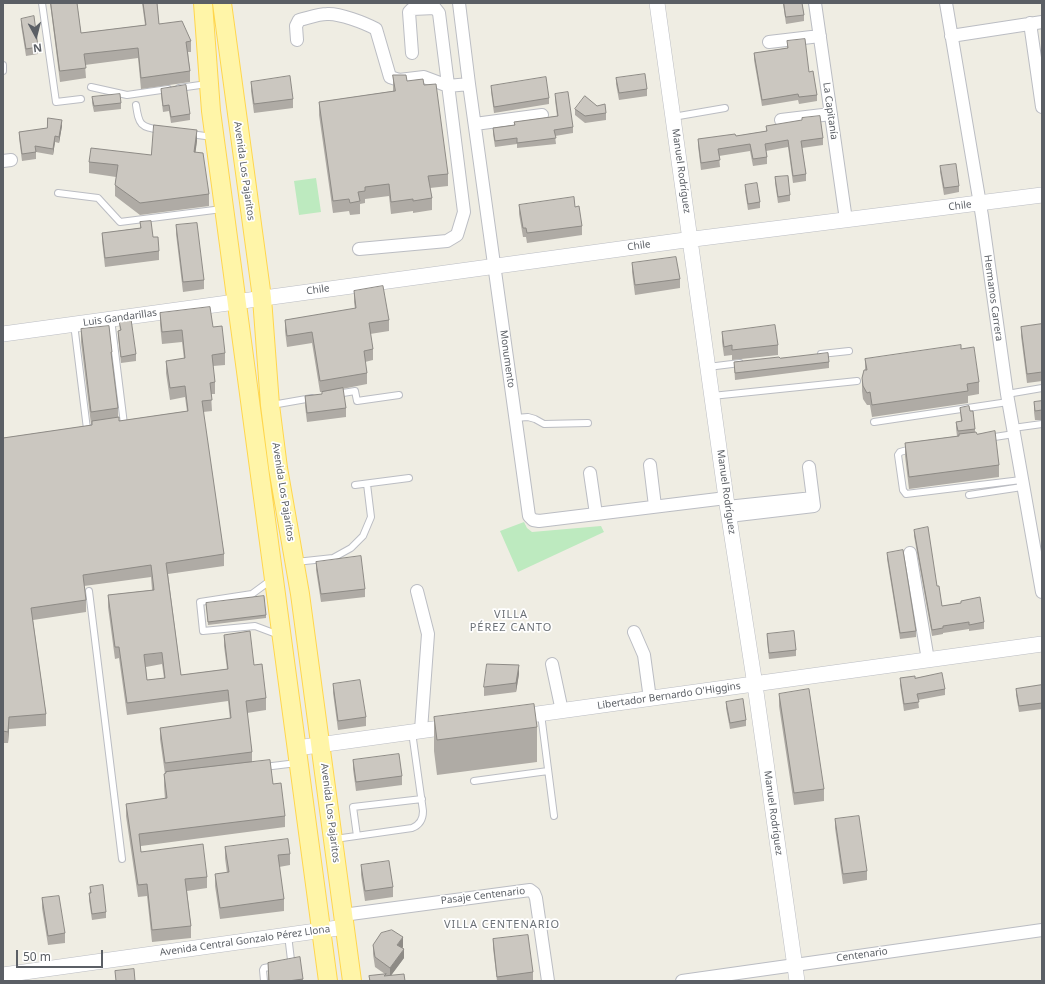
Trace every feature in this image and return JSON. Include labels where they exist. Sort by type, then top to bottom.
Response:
[{"type":"main road","name":"Avenida Los Pajaritos","points":[[203,3],[214,137],[328,981]]},
{"type":"main road","name":"Avenida Los Pajaritos","points":[[222,3],[262,298],[270,405],[321,744],[352,981]]},
{"type":"street","name":"Monumento","points":[[459,3],[514,418],[528,513],[531,518],[539,521],[655,506],[727,507],[813,502],[809,467]]},
{"type":"street","name":"Manuel Rodríguez","points":[[657,3],[691,239],[727,507],[755,685],[797,981]]},
{"type":"street","name":"La Capitanía","points":[[815,3],[846,220]]},
{"type":"street","name":"Hermanos Carrera","points":[[946,3],[979,204],[1013,431],[1042,592]]},
{"type":"street","points":[[359,249],[447,241],[457,235],[464,212],[439,13],[435,8],[412,9],[408,12],[412,53]]},
{"type":"street","points":[[297,40],[296,26],[299,20],[306,18],[328,13],[364,22],[376,29],[390,77],[399,80],[424,77],[448,86],[469,84]]},
{"type":"street","points":[[951,36],[1036,22],[1042,106]]},
{"type":"street","points":[[769,42],[820,36]]},
{"type":"street","points":[[781,120],[831,114]]},
{"type":"street","points":[[475,124],[542,115]]},
{"type":"street","name":"Chile","points":[[237,302],[691,239],[1042,195]]},
{"type":"street","name":"Luis Gandarillas","points":[[3,334],[237,302]]},
{"type":"street","points":[[650,465],[655,506]]},
{"type":"street","points":[[590,473],[596,514]]},
{"type":"street","points":[[910,553],[928,660]]},
{"type":"street","points":[[417,591],[428,634],[417,731]]},
{"type":"street","points":[[634,632],[644,655],[650,699]]},
{"type":"street","name":"Libertador Bernardo O'Higgins","points":[[503,719],[1042,644]]},
{"type":"street","points":[[552,664],[562,711]]},
{"type":"street","points":[[298,755],[321,744],[466,724]]},
{"type":"street","name":"Pasaje Centenario","points":[[344,921],[530,890],[534,893],[536,898],[548,981]]},
{"type":"street","name":"Avenida Central Gonzalo Pérez Llona","points":[[3,975],[321,931],[344,921]]},
{"type":"street","name":"Centenario","points":[[682,981],[1042,930]]},
{"type":"lane","points":[[42,3],[56,102],[81,99]]},
{"type":"lane","points":[[3,65],[3,72]]},
{"type":"lane","points":[[91,87],[127,95],[209,84]]},
{"type":"lane","points":[[136,105],[138,120],[140,123],[151,128],[165,130]]},
{"type":"lane","points":[[673,117],[725,108]]},
{"type":"lane","points":[[186,133],[214,137]]},
{"type":"lane","points":[[58,193],[98,198],[120,222],[224,208]]},
{"type":"lane","points":[[111,319],[124,424],[117,425]]},
{"type":"lane","points":[[74,324],[87,429],[102,427]]},
{"type":"lane","points":[[818,354],[849,350]]},
{"type":"lane","points":[[708,367],[747,363]]},
{"type":"lane","points":[[712,396],[857,381]]},
{"type":"lane","points":[[874,422],[1008,398],[1042,388]]},
{"type":"lane","points":[[332,395],[356,392],[357,401],[399,395]]},
{"type":"lane","points":[[270,405],[317,398]]},
{"type":"lane","points":[[514,418],[528,417],[536,419],[544,424],[588,423]]},
{"type":"lane","points":[[983,439],[1042,424]]},
{"type":"lane","points":[[920,448],[904,450],[900,452],[898,456],[903,490],[906,494],[1022,483]]},
{"type":"lane","points":[[355,485],[409,478]]},
{"type":"lane","points":[[969,495],[1022,483]]},
{"type":"lane","points":[[294,562],[333,558],[351,548],[363,536],[371,517],[367,484]]},
{"type":"lane","points":[[274,578],[252,594],[200,602],[203,631],[254,626],[282,636]]},
{"type":"lane","points":[[89,591],[122,859]]},
{"type":"lane","points":[[541,714],[554,816]]},
{"type":"lane","points":[[333,839],[416,826],[422,820],[423,816],[417,731]]},
{"type":"lane","points":[[261,768],[298,755]]},
{"type":"lane","points":[[474,781],[548,771]]},
{"type":"lane","points":[[357,836],[353,807],[422,799]]},
{"type":"lane","points":[[264,981],[264,968],[288,964],[291,960],[288,935]]},
{"type":"green space","points":[[316,178],[321,212],[299,215],[294,181]]},
{"type":"green space","points":[[524,522],[527,528],[532,532],[601,526],[604,532],[518,572],[500,531]]},
{"type":"building","points":[[51,3],[77,3],[81,33],[146,25],[143,3],[157,3],[159,24],[182,21],[191,41],[186,42],[190,71],[141,78],[138,48],[84,54],[86,68],[60,71]]},
{"type":"building","points":[[784,3],[802,3],[804,15],[786,17]]},
{"type":"building","points":[[34,16],[38,47],[26,49],[21,19]]},
{"type":"building","points":[[805,39],[809,72],[813,71],[817,95],[799,97],[798,94],[762,100],[754,53],[788,48],[787,41]]},
{"type":"building","points":[[645,74],[647,89],[619,93],[616,78]]},
{"type":"building","points":[[393,75],[406,75],[407,81],[423,79],[424,85],[436,84],[448,174],[428,176],[432,198],[391,202],[389,184],[365,187],[365,191],[358,192],[360,201],[350,203],[349,199],[333,201],[319,102],[395,91]]},
{"type":"building","points":[[290,76],[293,99],[254,104],[251,82]]},
{"type":"building","points":[[546,77],[549,98],[494,107],[491,86]]},
{"type":"building","points":[[186,85],[190,114],[171,117],[169,105],[163,106],[161,89]]},
{"type":"building","points":[[568,92],[573,127],[554,130],[556,138],[517,143],[517,138],[495,141],[493,128],[515,125],[514,122],[558,116],[555,94]]},
{"type":"building","points":[[120,94],[121,103],[94,106],[92,97]]},
{"type":"building","points":[[585,96],[597,106],[605,104],[606,113],[585,116],[575,109]]},
{"type":"building","points":[[820,116],[823,138],[801,141],[806,174],[793,176],[788,140],[765,144],[767,157],[753,159],[750,144],[718,149],[720,160],[701,163],[698,139],[735,134],[736,136],[767,131],[766,126],[802,120],[802,118]]},
{"type":"building","points":[[48,118],[62,120],[59,137],[55,136],[53,149],[35,146],[36,152],[22,154],[19,132],[47,128]]},
{"type":"building","points":[[154,125],[197,130],[194,152],[203,153],[209,194],[140,203],[115,185],[118,165],[89,162],[91,148],[151,155]]},
{"type":"building","points":[[956,164],[959,186],[944,188],[940,166]]},
{"type":"building","points":[[788,176],[790,195],[778,197],[775,177]]},
{"type":"building","points":[[757,183],[760,202],[748,204],[745,185]]},
{"type":"building","points":[[574,197],[575,207],[579,206],[582,226],[527,233],[526,228],[523,228],[519,205]]},
{"type":"building","points":[[151,221],[153,237],[158,237],[159,251],[105,258],[102,233],[141,228],[140,222]]},
{"type":"building","points":[[197,223],[204,280],[183,282],[176,225]]},
{"type":"building","points":[[676,257],[680,279],[635,285],[632,263]]},
{"type":"building","points":[[383,286],[389,320],[369,323],[373,349],[364,351],[367,373],[320,381],[312,332],[287,336],[285,320],[356,308],[354,291]]},
{"type":"building","points":[[210,307],[213,327],[222,326],[225,353],[212,355],[215,382],[210,383],[212,400],[202,401],[224,554],[166,563],[181,675],[228,669],[224,635],[250,631],[254,665],[262,664],[266,698],[246,701],[252,752],[165,763],[160,728],[231,718],[228,690],[127,703],[119,647],[115,647],[108,595],[154,590],[151,565],[83,575],[86,600],[31,608],[46,714],[9,717],[8,732],[3,731],[3,438],[92,425],[92,421],[119,417],[119,421],[188,411],[185,386],[170,388],[166,361],[185,358],[182,330],[162,332],[160,313]],"holes":[[[162,653],[165,678],[147,680],[144,655]]]},
{"type":"building","points":[[131,319],[136,354],[121,357],[118,331],[121,330],[119,321]]},
{"type":"building","points":[[1042,324],[1042,372],[1027,374],[1021,327]]},
{"type":"building","points":[[775,325],[778,345],[732,350],[732,345],[724,347],[722,332]]},
{"type":"building","points":[[109,326],[118,408],[91,412],[81,329]]},
{"type":"building","points":[[961,345],[961,349],[974,347],[979,382],[967,384],[968,391],[872,405],[870,392],[867,393],[863,386],[862,378],[864,370],[867,370],[865,359]]},
{"type":"building","points":[[828,353],[829,362],[735,373],[734,362]]},
{"type":"building","points":[[343,388],[346,408],[307,413],[305,396],[322,394],[322,392]]},
{"type":"building","points":[[1042,401],[1042,410],[1035,411],[1034,402]]},
{"type":"building","points":[[969,406],[970,411],[973,411],[975,429],[958,431],[956,422],[962,421],[960,408]]},
{"type":"building","points":[[995,431],[999,465],[909,477],[905,443],[959,436],[959,434],[976,432],[977,434]]},
{"type":"building","points":[[928,527],[937,586],[939,586],[942,606],[961,603],[961,601],[980,597],[984,622],[969,625],[969,622],[943,626],[943,628],[932,630],[914,530]]},
{"type":"building","points":[[903,550],[916,631],[900,633],[887,553]]},
{"type":"building","points":[[361,556],[365,589],[321,594],[316,562]]},
{"type":"building","points":[[264,596],[266,615],[208,622],[206,603]]},
{"type":"building","points":[[794,631],[796,650],[769,653],[767,634]]},
{"type":"building","points":[[487,664],[519,665],[516,683],[484,687]]},
{"type":"building","points":[[942,673],[945,689],[917,694],[919,702],[904,704],[900,678],[915,676],[915,678]]},
{"type":"building","points":[[360,680],[366,717],[338,721],[333,684]]},
{"type":"building","points":[[1042,685],[1042,703],[1019,706],[1016,689]]},
{"type":"building","points":[[809,689],[824,789],[794,793],[779,694]]},
{"type":"building","points":[[743,699],[746,720],[730,723],[726,702]]},
{"type":"building","points":[[534,704],[537,727],[437,740],[434,717]]},
{"type":"building","points":[[399,754],[402,776],[356,782],[353,760]]},
{"type":"building","points":[[270,760],[273,784],[281,783],[285,816],[139,834],[141,852],[203,844],[207,877],[185,879],[191,926],[152,930],[147,884],[138,885],[126,804],[167,798],[164,774],[166,772]]},
{"type":"building","points":[[859,816],[867,871],[843,874],[835,819]]},
{"type":"building","points":[[288,839],[290,854],[278,855],[284,899],[220,908],[215,874],[229,872],[225,847]]},
{"type":"building","points":[[389,861],[393,887],[365,891],[361,865]]},
{"type":"building","points":[[103,885],[106,912],[92,914],[89,893],[91,893],[90,887]]},
{"type":"building","points":[[59,896],[65,933],[48,936],[42,898]]},
{"type":"building","points":[[392,930],[403,937],[397,945],[404,949],[390,968],[375,957],[373,945],[381,933]]},
{"type":"building","points":[[528,935],[533,972],[497,977],[493,939]]},
{"type":"building","points":[[300,957],[303,979],[269,981],[268,963]]},
{"type":"building","points":[[134,969],[135,981],[116,981],[115,971]]},
{"type":"building","points":[[386,974],[384,976],[404,974],[405,981],[370,981],[369,976]]},
{"type":"district","name":"VILLA PÉREZ CANTO","points":[[511,621]]},
{"type":"district","name":"VILLA CENTENARIO","points":[[502,925]]}]
